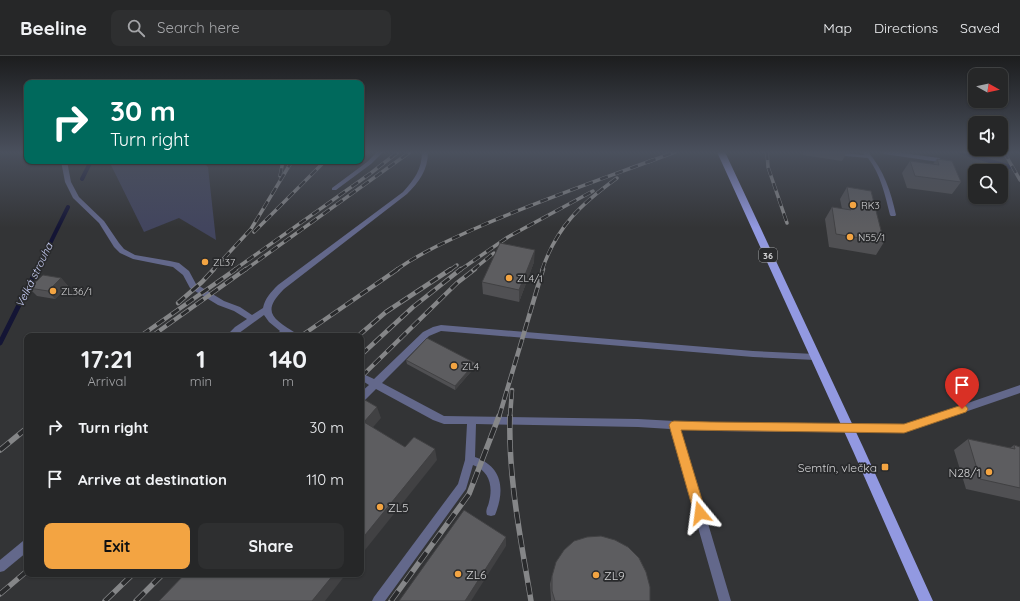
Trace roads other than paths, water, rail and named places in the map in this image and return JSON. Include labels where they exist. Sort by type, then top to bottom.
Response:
[{"type":"main road","name":"36","points":[[732,177],[859,451],[926,601]]},
{"type":"lane","points":[[67,177],[76,198],[102,222],[116,245],[122,251],[133,257],[176,265],[186,273],[193,286],[221,303],[236,308],[252,319]]},
{"type":"lane","points":[[334,189],[350,177]]},
{"type":"lane","points":[[282,333],[268,317],[266,305],[269,300],[277,291],[405,193],[417,177]]},
{"type":"lane","points":[[881,177],[886,187],[894,215]]},
{"type":"lane","points":[[233,333],[266,310]]},
{"type":"lane","points":[[364,395],[426,334],[441,328],[753,354],[815,357]]},
{"type":"lane","points":[[364,378],[374,385],[436,417],[453,421],[711,427],[904,428],[1020,389]]},
{"type":"lane","points":[[378,601],[458,492],[465,477],[470,460],[472,421]]},
{"type":"lane","points":[[674,425],[725,601]]},
{"type":"lane","points":[[470,460],[478,462],[487,468],[491,472],[496,482],[496,497],[491,511]]},
{"type":"lane","points":[[0,567],[24,547]]},
{"type":"waterway","name":"Velká strouha","points":[[37,270],[68,207]]},
{"type":"waterway","name":"Velká strouha","points":[[0,343],[37,269]]},
{"type":"railway","points":[[213,270],[251,229],[282,177]]},
{"type":"railway","points":[[254,232],[309,177]]},
{"type":"railway","points":[[234,270],[365,177]]},
{"type":"railway","points":[[245,270],[374,177]]},
{"type":"railway","points":[[396,270],[428,251],[483,225],[546,199],[605,177]]},
{"type":"railway","points":[[772,177],[787,223]]},
{"type":"railway","points":[[542,270],[548,254],[563,228],[581,207],[617,178]]},
{"type":"railway","points":[[460,270],[508,237],[593,191]]},
{"type":"railway","points":[[473,270],[494,253]]},
{"type":"railway","points":[[450,270],[457,265]]},
{"type":"railway","points":[[178,303],[202,282],[214,269]]},
{"type":"railway","points":[[145,333],[236,269]]},
{"type":"railway","points":[[156,333],[246,269]]},
{"type":"railway","points":[[305,333],[398,269]]},
{"type":"railway","points":[[362,333],[386,312],[451,269]]},
{"type":"railway","points":[[364,352],[413,307],[461,269]]},
{"type":"railway","points":[[364,374],[457,283],[475,269]]},
{"type":"railway","points":[[499,417],[543,269]]},
{"type":"railway","points":[[510,417],[512,390]]},
{"type":"railway","points":[[391,601],[469,494],[499,416]]},
{"type":"railway","points":[[510,417],[513,486],[531,601]]},
{"type":"railway","points":[[0,450],[24,430]]},
{"type":"railway","points":[[0,594],[24,574]]},
{"type":"railway","points":[[105,601],[130,577]]},
{"type":"railway","points":[[136,601],[160,577]]},
{"type":"place","name":"RK3","points":[[853,205]]},
{"type":"place","name":"N55/1","points":[[850,237]]},
{"type":"place","name":"ZL37","points":[[205,262]]},
{"type":"place","name":"ZL4/1","points":[[509,278]]},
{"type":"place","name":"ZL36/1","points":[[53,291]]},
{"type":"place","name":"ZL4","points":[[454,366]]},
{"type":"place","name":"Semtín, vlečka","points":[[885,467]]},
{"type":"place","name":"N28/1","points":[[989,472]]},
{"type":"place","name":"ZL5","points":[[380,507]]},
{"type":"place","name":"ZL6","points":[[458,574]]},
{"type":"place","name":"ZL9","points":[[596,575]]}]
